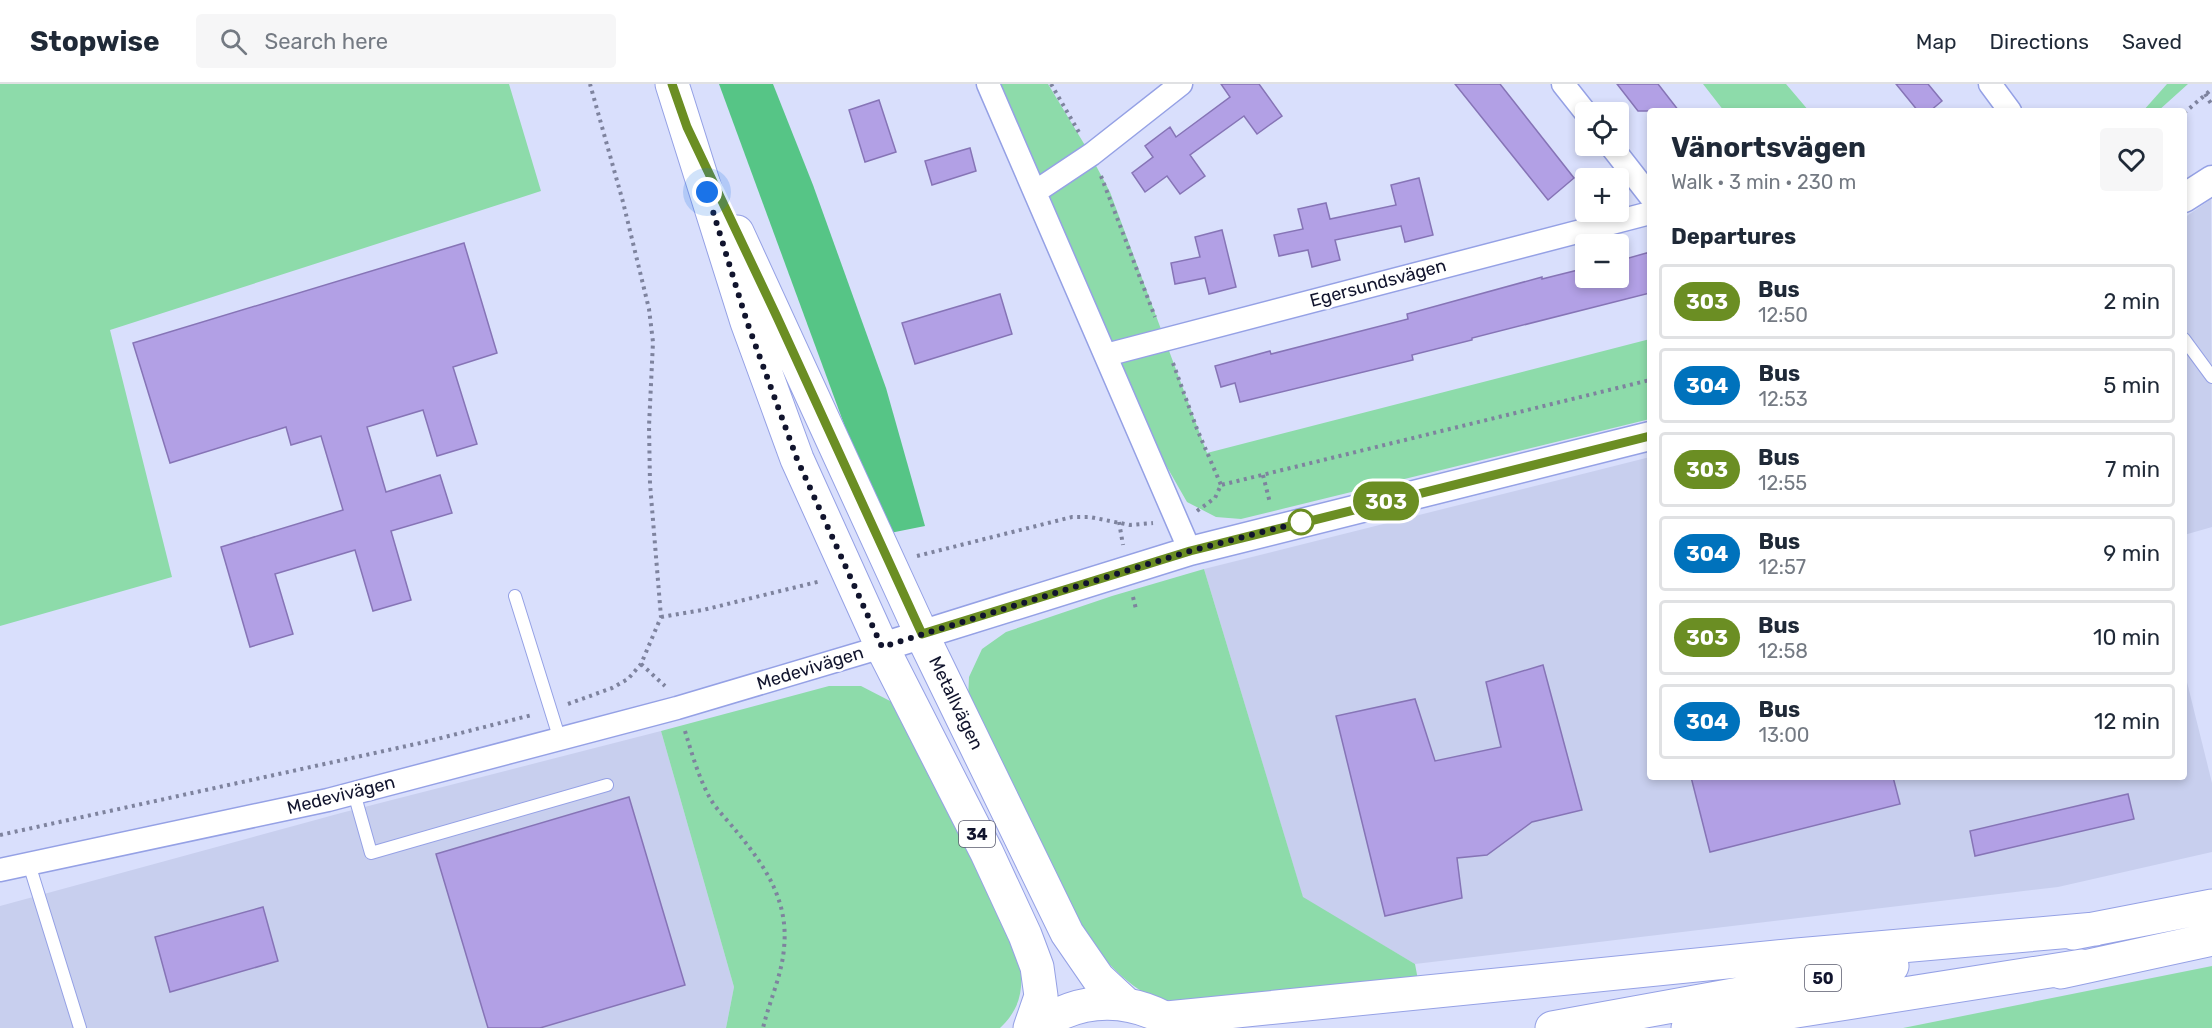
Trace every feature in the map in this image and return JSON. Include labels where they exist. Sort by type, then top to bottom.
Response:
[{"type":"main road","name":"Metallvägen","points":[[672,84],[747,322],[797,459],[882,647],[987,853],[1025,935],[1037,967],[1041,996],[1030,1028]]},
{"type":"main road","name":"Metallvägen","points":[[687,127],[922,634],[1067,933],[1098,978],[1126,1004]]},
{"type":"main road","name":"50","points":[[1552,1028],[2212,906]]},
{"type":"main road","points":[[1174,1023],[1797,955],[2095,928]]},
{"type":"main road","name":"50","points":[[1688,1028],[2082,966],[2212,939]]},
{"type":"main road","points":[[1838,1028],[2082,966]]},
{"type":"main road","name":"34","points":[[1036,1028],[1050,1018],[1074,1008],[1100,1003],[1126,1004],[1147,1010],[1174,1023]]},
{"type":"street","points":[[988,84],[1190,551]]},
{"type":"street","points":[[1035,192],[1092,154],[1181,84]]},
{"type":"street","points":[[1563,84],[1577,102]]},
{"type":"street","points":[[1990,84],[2008,108]]},
{"type":"street","points":[[1619,156],[1647,192]]},
{"type":"street","points":[[2187,196],[2212,180]]},
{"type":"street","name":"Egersundsvägen","points":[[1106,355],[1647,214]]},
{"type":"street","name":"Medevivägen","points":[[0,870],[354,793],[560,740],[882,647],[1190,551],[1647,437]]},
{"type":"lane","points":[[2187,343],[2212,377]]},
{"type":"lane","points":[[515,596],[560,740]]},
{"type":"lane","points":[[354,793],[371,853],[607,785]]},
{"type":"lane","points":[[29,864],[80,1028]]},
{"type":"path","points":[[0,835],[414,745],[551,709],[612,688],[628,679],[641,664],[661,617],[650,484],[649,426],[653,342],[649,309],[623,202],[590,84]]},
{"type":"path","points":[[913,557],[1072,517],[1090,517],[1130,525],[1156,523],[1196,512],[1215,498],[1221,485],[1197,429],[1092,154],[1051,84]]},
{"type":"path","points":[[2187,110],[2212,89]]},
{"type":"path","points":[[2205,94],[2212,105]]},
{"type":"path","points":[[1221,485],[1647,381]]},
{"type":"path","points":[[1263,475],[1271,507]]},
{"type":"path","points":[[661,617],[703,610],[824,580]]},
{"type":"path","points":[[641,664],[665,686],[672,696],[697,769],[711,801],[772,878],[785,928],[784,948],[781,968],[763,1028]]},
{"type":"shaded area","points":[[2211,199],[2212,527],[2187,534],[2187,216]]},
{"type":"shaded area","points":[[1647,458],[1647,780],[2187,780],[2187,682],[2212,783],[2212,852],[2058,887],[1415,964],[1303,898],[1204,569]]},
{"type":"shaded area","points":[[661,731],[734,987],[726,1028],[0,1028],[0,906],[341,813]]},
{"type":"green space","points":[[0,84],[509,84],[541,191],[110,330],[172,577],[0,626]]},
{"type":"green space","points":[[719,84],[773,84],[813,185],[886,388],[925,526],[890,533],[855,454]]},
{"type":"green space","points":[[978,84],[1048,84],[1110,192],[1207,453],[1647,340],[1647,420],[1241,519],[1216,517],[1187,502],[1100,350]]},
{"type":"green space","points":[[1703,84],[1786,84],[1806,108],[1722,108]]},
{"type":"green space","points":[[2167,84],[2188,84],[2161,108],[2146,108]]},
{"type":"green space","points":[[1204,569],[1303,897],[1415,964],[1418,980],[1193,1001],[1164,1000],[1149,995],[1128,981],[1083,933],[968,699],[969,677],[982,649],[1006,632],[1112,596]]},
{"type":"green space","points":[[829,686],[861,686],[892,702],[1018,947],[1021,990],[1014,1010],[1000,1028],[726,1028],[734,987],[661,731]]},
{"type":"green space","points":[[2212,966],[2212,1028],[1903,1028]]},
{"type":"building","points":[[1221,84],[1259,84],[1282,116],[1257,134],[1244,116],[1190,155],[1205,176],[1180,194],[1167,176],[1145,192],[1132,173],[1153,157],[1145,146],[1170,127],[1176,137],[1230,97]]},
{"type":"building","points":[[1455,84],[1500,84],[1574,178],[1548,200]]},
{"type":"building","points":[[1617,84],[1658,84],[1677,108],[1647,108],[1647,111],[1638,111]]},
{"type":"building","points":[[1896,84],[1928,84],[1942,101],[1934,108],[1916,108]]},
{"type":"building","points":[[879,100],[896,152],[865,162],[849,110]]},
{"type":"building","points":[[970,148],[976,171],[932,185],[925,161]]},
{"type":"building","points":[[1419,178],[1433,235],[1405,242],[1401,226],[1335,240],[1340,260],[1312,267],[1308,250],[1279,256],[1274,235],[1303,229],[1298,209],[1326,203],[1330,219],[1396,205],[1391,185]]},
{"type":"building","points":[[1222,230],[1236,287],[1209,294],[1205,278],[1175,284],[1171,263],[1200,257],[1195,237]]},
{"type":"building","points":[[464,243],[497,353],[453,367],[477,444],[437,456],[423,410],[367,427],[386,492],[440,475],[452,513],[391,531],[411,600],[373,611],[355,550],[275,574],[293,634],[250,647],[221,547],[343,510],[321,436],[291,445],[286,427],[170,463],[133,343]]},
{"type":"building","points":[[1647,253],[1647,294],[1472,338],[1472,340],[1412,355],[1413,360],[1240,402],[1235,383],[1221,387],[1215,366],[1408,319],[1407,314],[1542,277],[1542,279],[1575,271],[1575,288],[1629,288],[1629,258]]},
{"type":"building","points":[[1000,294],[1012,334],[915,364],[902,323]]},
{"type":"building","points":[[1543,665],[1582,810],[1532,822],[1487,855],[1457,858],[1462,898],[1385,916],[1336,716],[1415,699],[1435,761],[1501,747],[1486,682]]},
{"type":"building","points":[[1692,780],[1894,780],[1900,804],[1710,852]]},
{"type":"building","points":[[2128,794],[2134,819],[1975,856],[1970,831]]},
{"type":"building","points":[[629,797],[685,985],[540,1028],[488,1028],[436,854]]},
{"type":"building","points":[[263,907],[278,961],[170,992],[155,937]]},
{"type":"bus line","name":"303","points":[[672,84],[687,127],[922,634],[1190,551],[1647,437]]},
{"type":"route","points":[[707,192],[747,322],[797,459],[882,647],[1190,551],[1301,522]]}]
